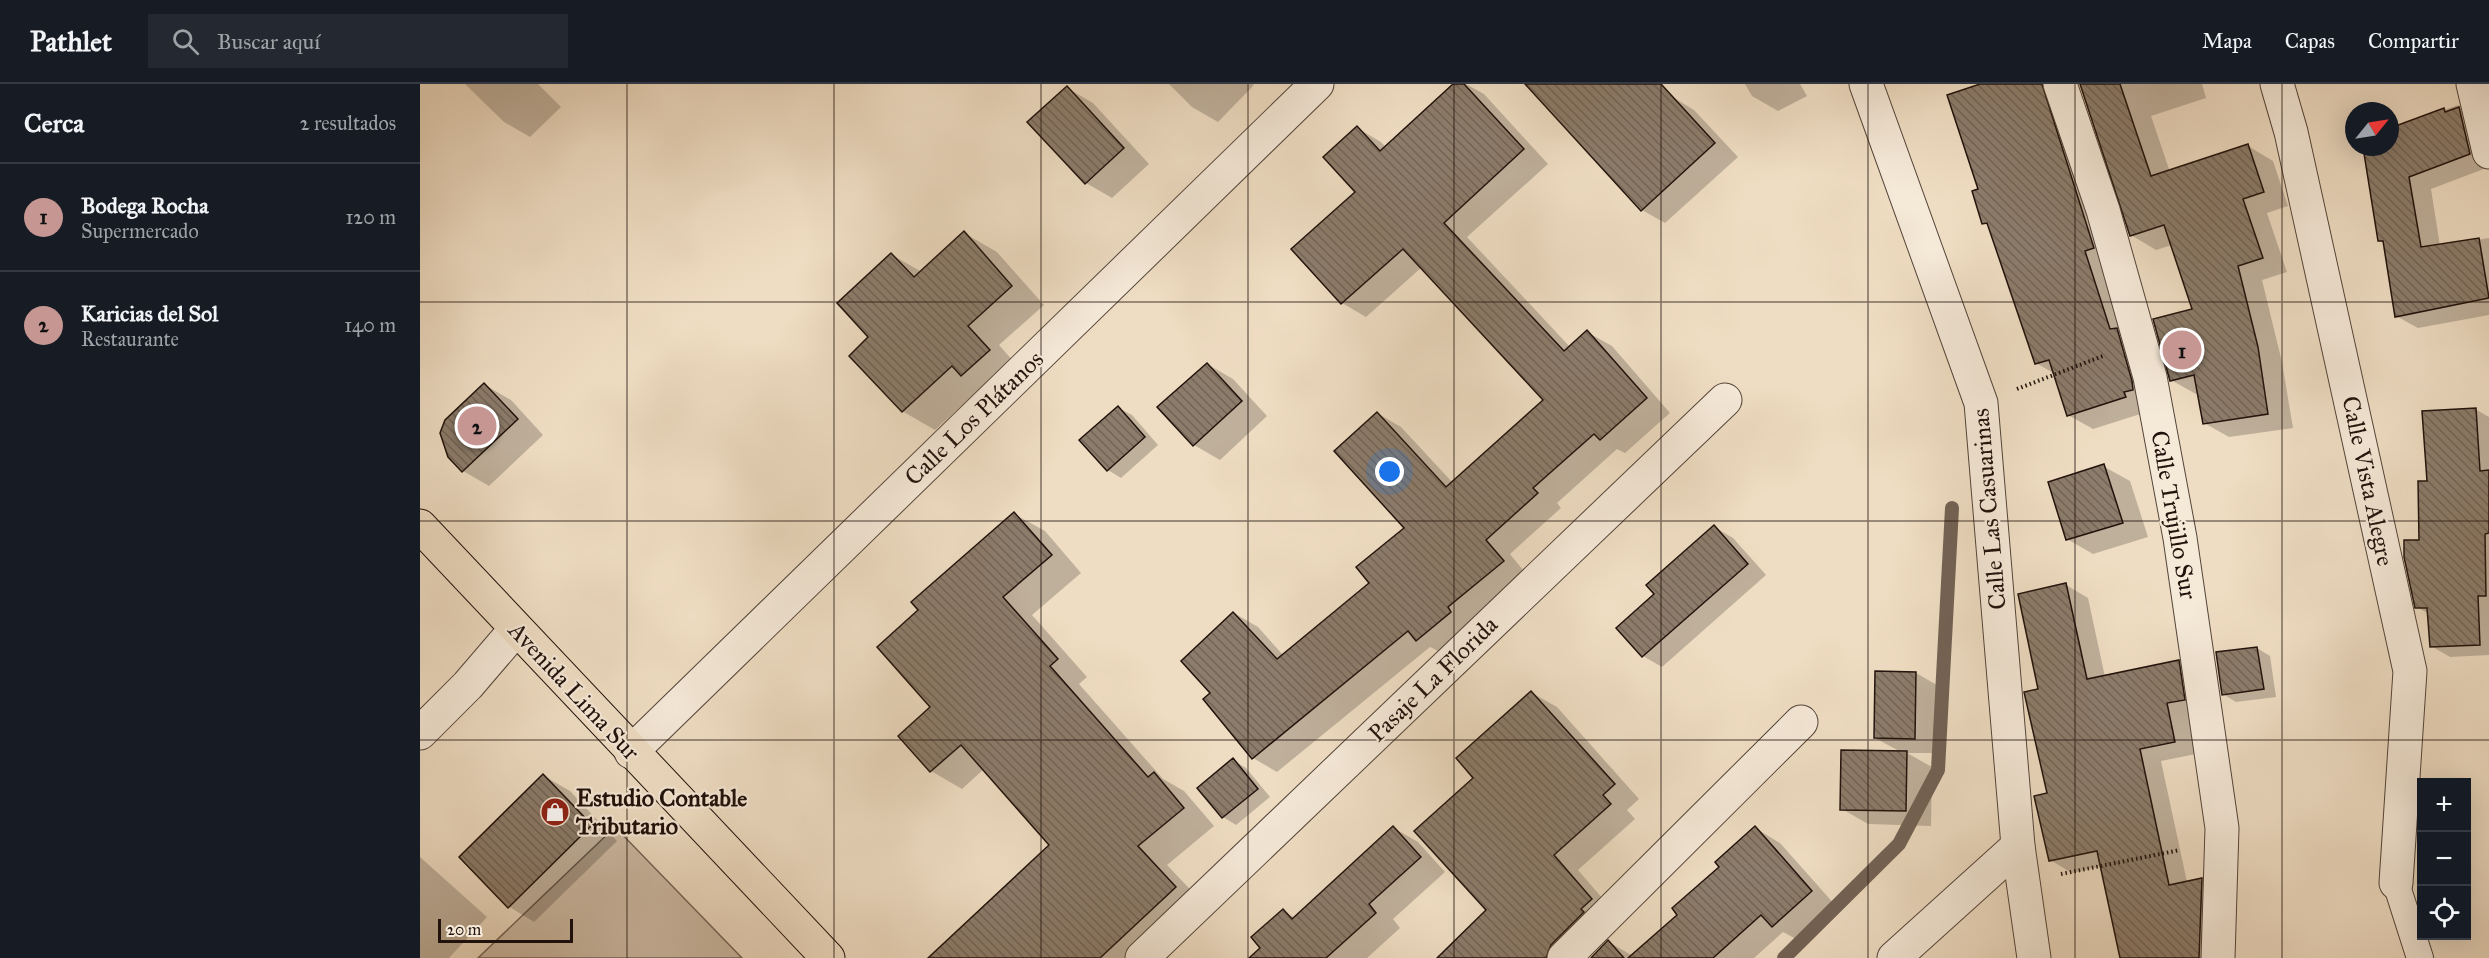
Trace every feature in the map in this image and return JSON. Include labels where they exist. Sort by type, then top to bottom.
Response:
[{"type":"highway","name":"Avenida Lima Sur","points":[[420,526],[828,958]]},
{"type":"street","name":"Calle Los Plátanos","points":[[631,752],[1317,84]]},
{"type":"street","name":"Calle Las Casuarinas","points":[[1866,84],[1981,403],[2018,846],[2034,958]]},
{"type":"street","name":"Calle Trujillo Sur","points":[[2060,84],[2103,210],[2150,377],[2180,538],[2222,828],[2218,958]]},
{"type":"street","name":"Calle Vista Alegre","points":[[2277,84],[2291,132],[2410,671],[2396,883]]},
{"type":"street","points":[[2473,84],[2489,152]]},
{"type":"street","name":"Pasaje La Florida","points":[[1142,958],[1725,400]]},
{"type":"street","points":[[420,733],[468,685],[516,629]]},
{"type":"street","points":[[1564,958],[1801,722]]},
{"type":"street","points":[[1894,958],[2018,846]]},
{"type":"lane","points":[[2396,883],[2420,958]]},
{"type":"path","points":[[1981,403],[2140,342]]},
{"type":"path","points":[[2023,881],[2222,842]]},
{"type":"shaded area","points":[[615,827],[742,958],[478,958]]},
{"type":"building","points":[[1453,84],[1464,84],[1524,149],[1444,223],[1564,351],[1587,330],[1647,398],[1600,440],[1594,434],[1533,488],[1538,493],[1486,540],[1504,561],[1448,607],[1451,612],[1416,641],[1408,631],[1252,759],[1203,699],[1210,693],[1181,661],[1233,612],[1277,659],[1369,583],[1356,567],[1404,528],[1334,451],[1377,412],[1446,487],[1543,400],[1403,249],[1341,304],[1291,249],[1355,192],[1323,157],[1357,126],[1380,151]]},
{"type":"building","points":[[1525,84],[1661,84],[1715,143],[1641,211]]},
{"type":"building","points":[[1980,84],[2042,84],[2094,248],[2085,251],[2110,329],[2117,328],[2132,381],[2133,390],[2124,392],[2126,397],[2067,416],[2049,360],[2035,364],[1987,223],[1982,224],[1972,191],[1978,189],[1947,95]]},
{"type":"building","points":[[2080,84],[2120,84],[2151,176],[2248,144],[2264,192],[2243,199],[2263,258],[2238,266],[2258,347],[2268,414],[2203,424],[2194,375],[2170,381],[2153,319],[2192,309],[2164,225],[2130,236]]},
{"type":"building","points":[[1067,86],[1124,148],[1085,184],[1027,122]]},
{"type":"building","points":[[2459,107],[2470,154],[2409,177],[2421,247],[2479,238],[2489,298],[2395,317],[2383,241],[2378,241],[2364,156],[2399,156],[2399,125],[2444,108],[2445,112]]},
{"type":"building","points":[[964,231],[1012,286],[968,326],[990,350],[961,376],[952,366],[902,412],[849,356],[868,337],[837,303],[891,253],[914,277]]},
{"type":"building","points":[[1207,363],[1242,401],[1193,446],[1157,407]]},
{"type":"building","points":[[484,383],[518,419],[462,472],[448,457],[440,433],[445,420]]},
{"type":"building","points":[[1118,406],[1145,437],[1107,471],[1079,440]]},
{"type":"building","points":[[2476,408],[2480,471],[2489,470],[2489,533],[2485,534],[2486,596],[2478,596],[2480,645],[2430,647],[2427,608],[2415,608],[2404,557],[2404,540],[2419,540],[2418,481],[2427,481],[2422,411]]},
{"type":"building","points":[[2104,464],[2123,523],[2066,540],[2048,482]]},
{"type":"building","points":[[1014,512],[1052,555],[1003,597],[1058,659],[1050,666],[1148,777],[1154,772],[1184,808],[1138,846],[1176,887],[1100,958],[928,958],[1049,845],[961,745],[930,772],[898,736],[930,707],[877,647],[918,610],[911,602]]},
{"type":"building","points":[[1714,525],[1748,564],[1642,657],[1616,628],[1654,594],[1646,585]]},
{"type":"building","points":[[2066,583],[2087,679],[2179,660],[2185,700],[2167,703],[2175,742],[2140,749],[2169,885],[2202,878],[2199,958],[2120,958],[2097,851],[2049,861],[2034,796],[2047,793],[2024,692],[2038,689],[2018,594]]},
{"type":"building","points":[[2257,647],[2264,689],[2222,695],[2216,652]]},
{"type":"building","points":[[1875,671],[1916,672],[1915,739],[1874,738]]},
{"type":"building","points":[[1531,691],[1615,784],[1603,795],[1611,804],[1554,855],[1592,899],[1581,909],[1584,912],[1551,945],[1546,958],[1437,958],[1486,910],[1414,831],[1473,778],[1456,758]]},
{"type":"building","points":[[1841,750],[1907,751],[1906,811],[1840,810]]},
{"type":"building","points":[[1233,758],[1258,789],[1222,818],[1197,788]]},
{"type":"building","points":[[543,774],[592,825],[508,908],[459,857]]},
{"type":"building","points":[[1393,826],[1421,857],[1369,904],[1376,913],[1326,958],[1249,958],[1260,948],[1251,937],[1283,909],[1292,919]]},
{"type":"building","points":[[1755,826],[1812,891],[1772,927],[1761,915],[1713,958],[1628,958],[1677,915],[1672,908],[1719,867],[1715,862]]},
{"type":"building","points":[[1608,940],[1624,958],[1591,958]]},
{"type":"waterway","points":[[1784,958],[1899,844],[1938,770],[1952,508]]},
{"type":"place","name":"Bodega Rocha","points":[[2182,350]]},
{"type":"place","name":"Karicias del Sol","points":[[477,426]]},
{"type":"place","name":"Estudio Contable Tributario","points":[[555,812]]}]
